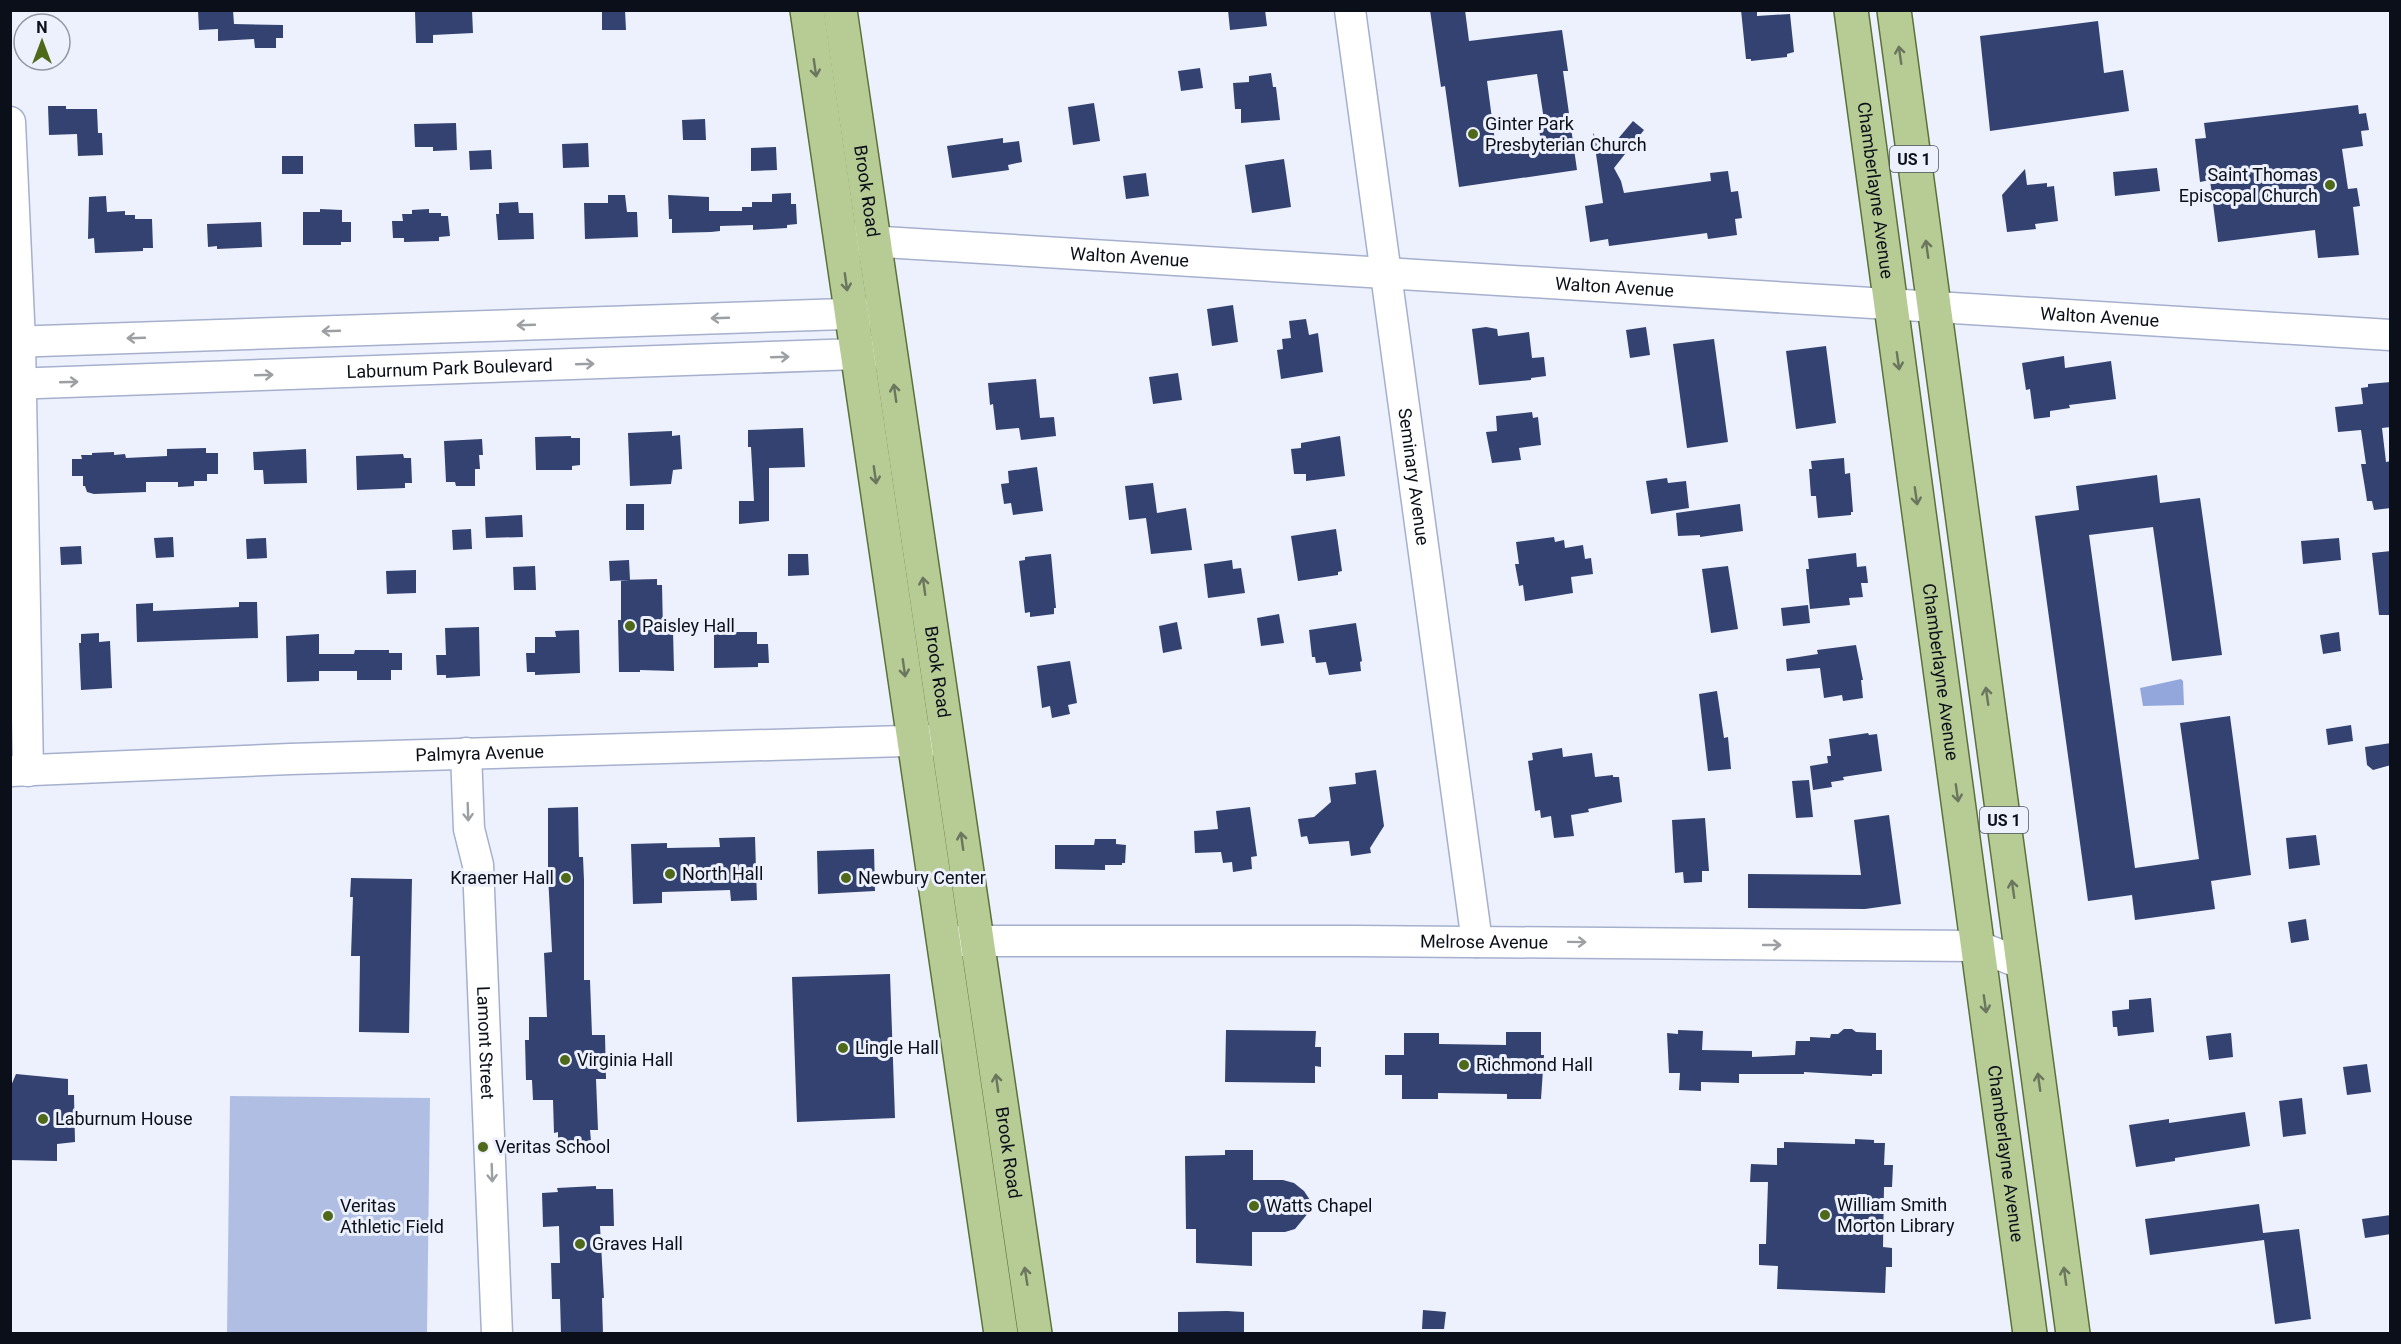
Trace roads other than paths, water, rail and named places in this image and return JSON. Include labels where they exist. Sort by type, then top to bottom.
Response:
[{"type":"main road","name":"Brook Road","points":[[807,10],[1001,1334]]},
{"type":"main road","name":"Brook Road","points":[[840,10],[1035,1334]]},
{"type":"main road","name":"Chamberlayne Avenue","points":[[1851,10],[2030,1334]]},
{"type":"main road","name":"US 1","points":[[1894,10],[2073,1334]]},
{"type":"street","name":"Seminary Avenue","points":[[1350,10],[1477,942]]},
{"type":"street","points":[[10,122],[16,384],[20,771]]},
{"type":"street","name":"Walton Avenue","points":[[840,239],[2391,335]]},
{"type":"street","points":[[15,342],[884,313]]},
{"type":"street","name":"Laburnum Park Boulevard","points":[[16,384],[857,354],[888,348]]},
{"type":"street","name":"Palmyra Avenue","points":[[20,771],[466,753],[947,740]]},
{"type":"street","name":"Lamont Street","points":[[466,753],[469,829],[478,865],[497,1334]]},
{"type":"street","name":"Melrose Avenue","points":[[944,941],[1977,946],[2023,964]]},
{"type":"place","name":"Ginter Park Presbyterian Church","points":[[1473,134]]},
{"type":"place","name":"Saint Thomas Episcopal Church","points":[[2330,185]]},
{"type":"place","name":"Paisley Hall","points":[[630,626]]},
{"type":"place","name":"North Hall","points":[[670,874]]},
{"type":"place","name":"Kraemer Hall","points":[[566,878]]},
{"type":"place","name":"Newbury Center","points":[[846,878]]},
{"type":"place","name":"Lingle Hall","points":[[843,1048]]},
{"type":"place","name":"Virginia Hall","points":[[565,1060]]},
{"type":"place","name":"Richmond Hall","points":[[1464,1065]]},
{"type":"place","name":"Laburnum House","points":[[43,1119]]},
{"type":"place","name":"Veritas School","points":[[483,1147]]},
{"type":"place","name":"Watts Chapel","points":[[1254,1206]]},
{"type":"place","name":"William Smith Morton Library","points":[[1825,1215]]},
{"type":"place","name":"Veritas Athletic Field","points":[[328,1216]]},
{"type":"place","name":"Graves Hall","points":[[580,1244]]}]
